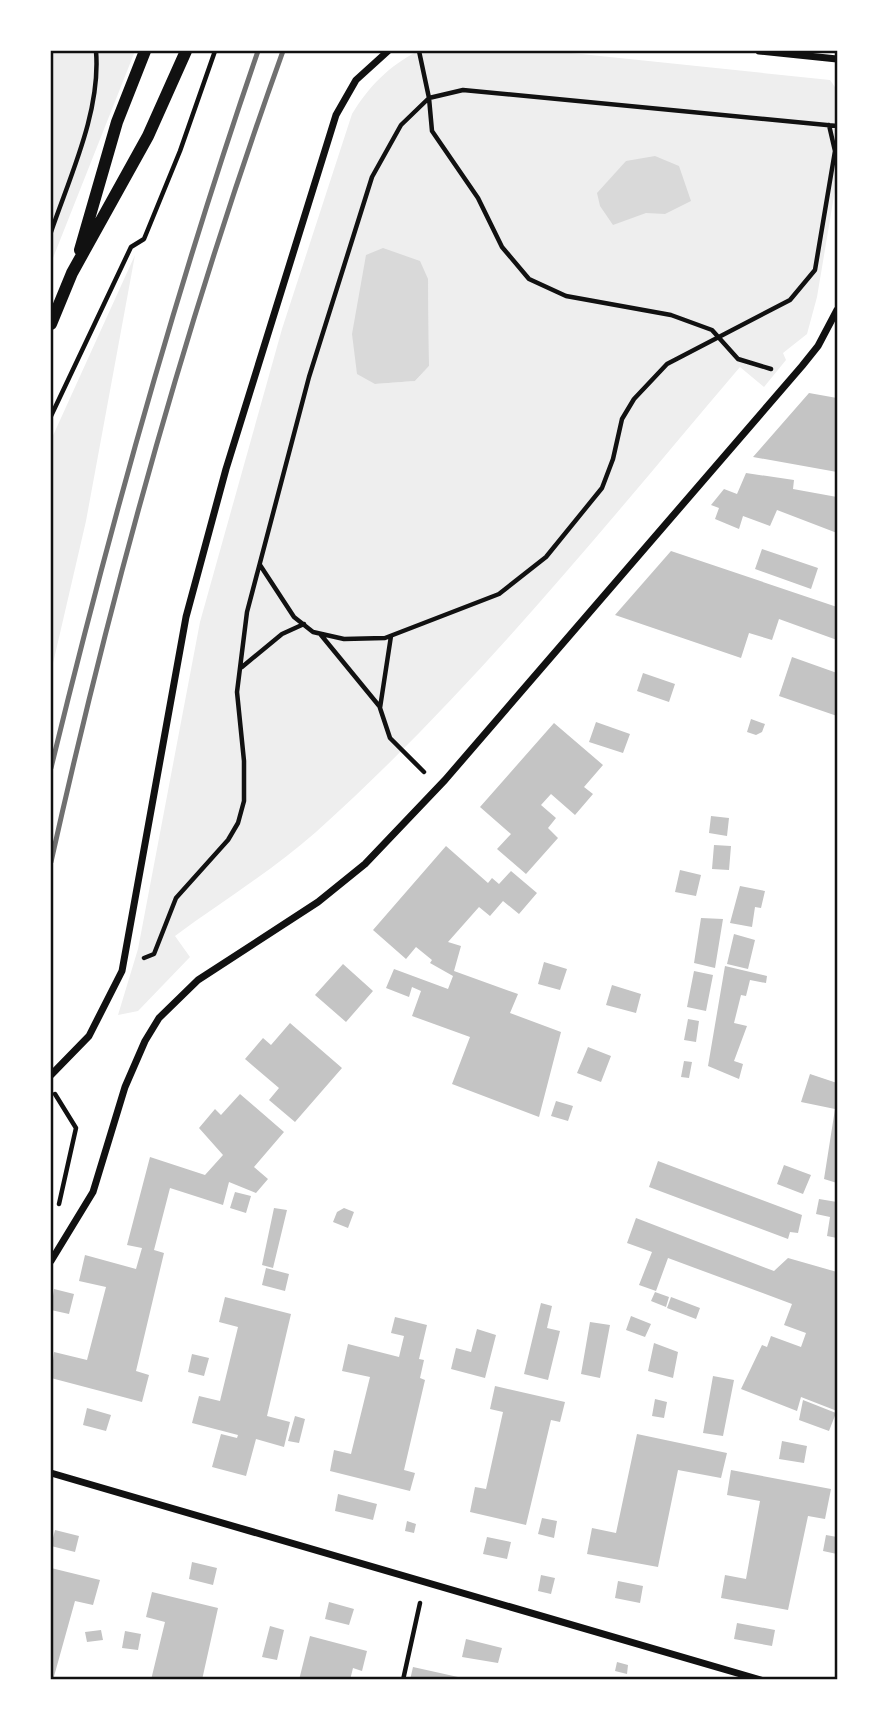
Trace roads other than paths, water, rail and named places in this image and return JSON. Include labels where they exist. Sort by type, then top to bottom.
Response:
[{"type":"street","points":[[72,274],[117,122],[145,51]]},
{"type":"street","points":[[51,324],[72,274],[148,136],[186,51]]},
{"type":"street","points":[[51,1075],[89,1036],[122,971],[186,617],[226,469],[336,115],[356,80],[388,51]]},
{"type":"street","points":[[759,51],[837,59]]},
{"type":"street","points":[[51,1261],[93,1192],[125,1087],[145,1041],[159,1018],[198,979],[340,885],[365,864],[440,786],[794,376],[818,346],[837,310]]},
{"type":"street","points":[[51,1473],[424,1584],[761,1680]]},
{"type":"railway","points":[[51,768],[146,407],[172,317],[258,51]]},
{"type":"railway","points":[[51,862],[100,657],[154,453],[215,251],[283,51]]}]
